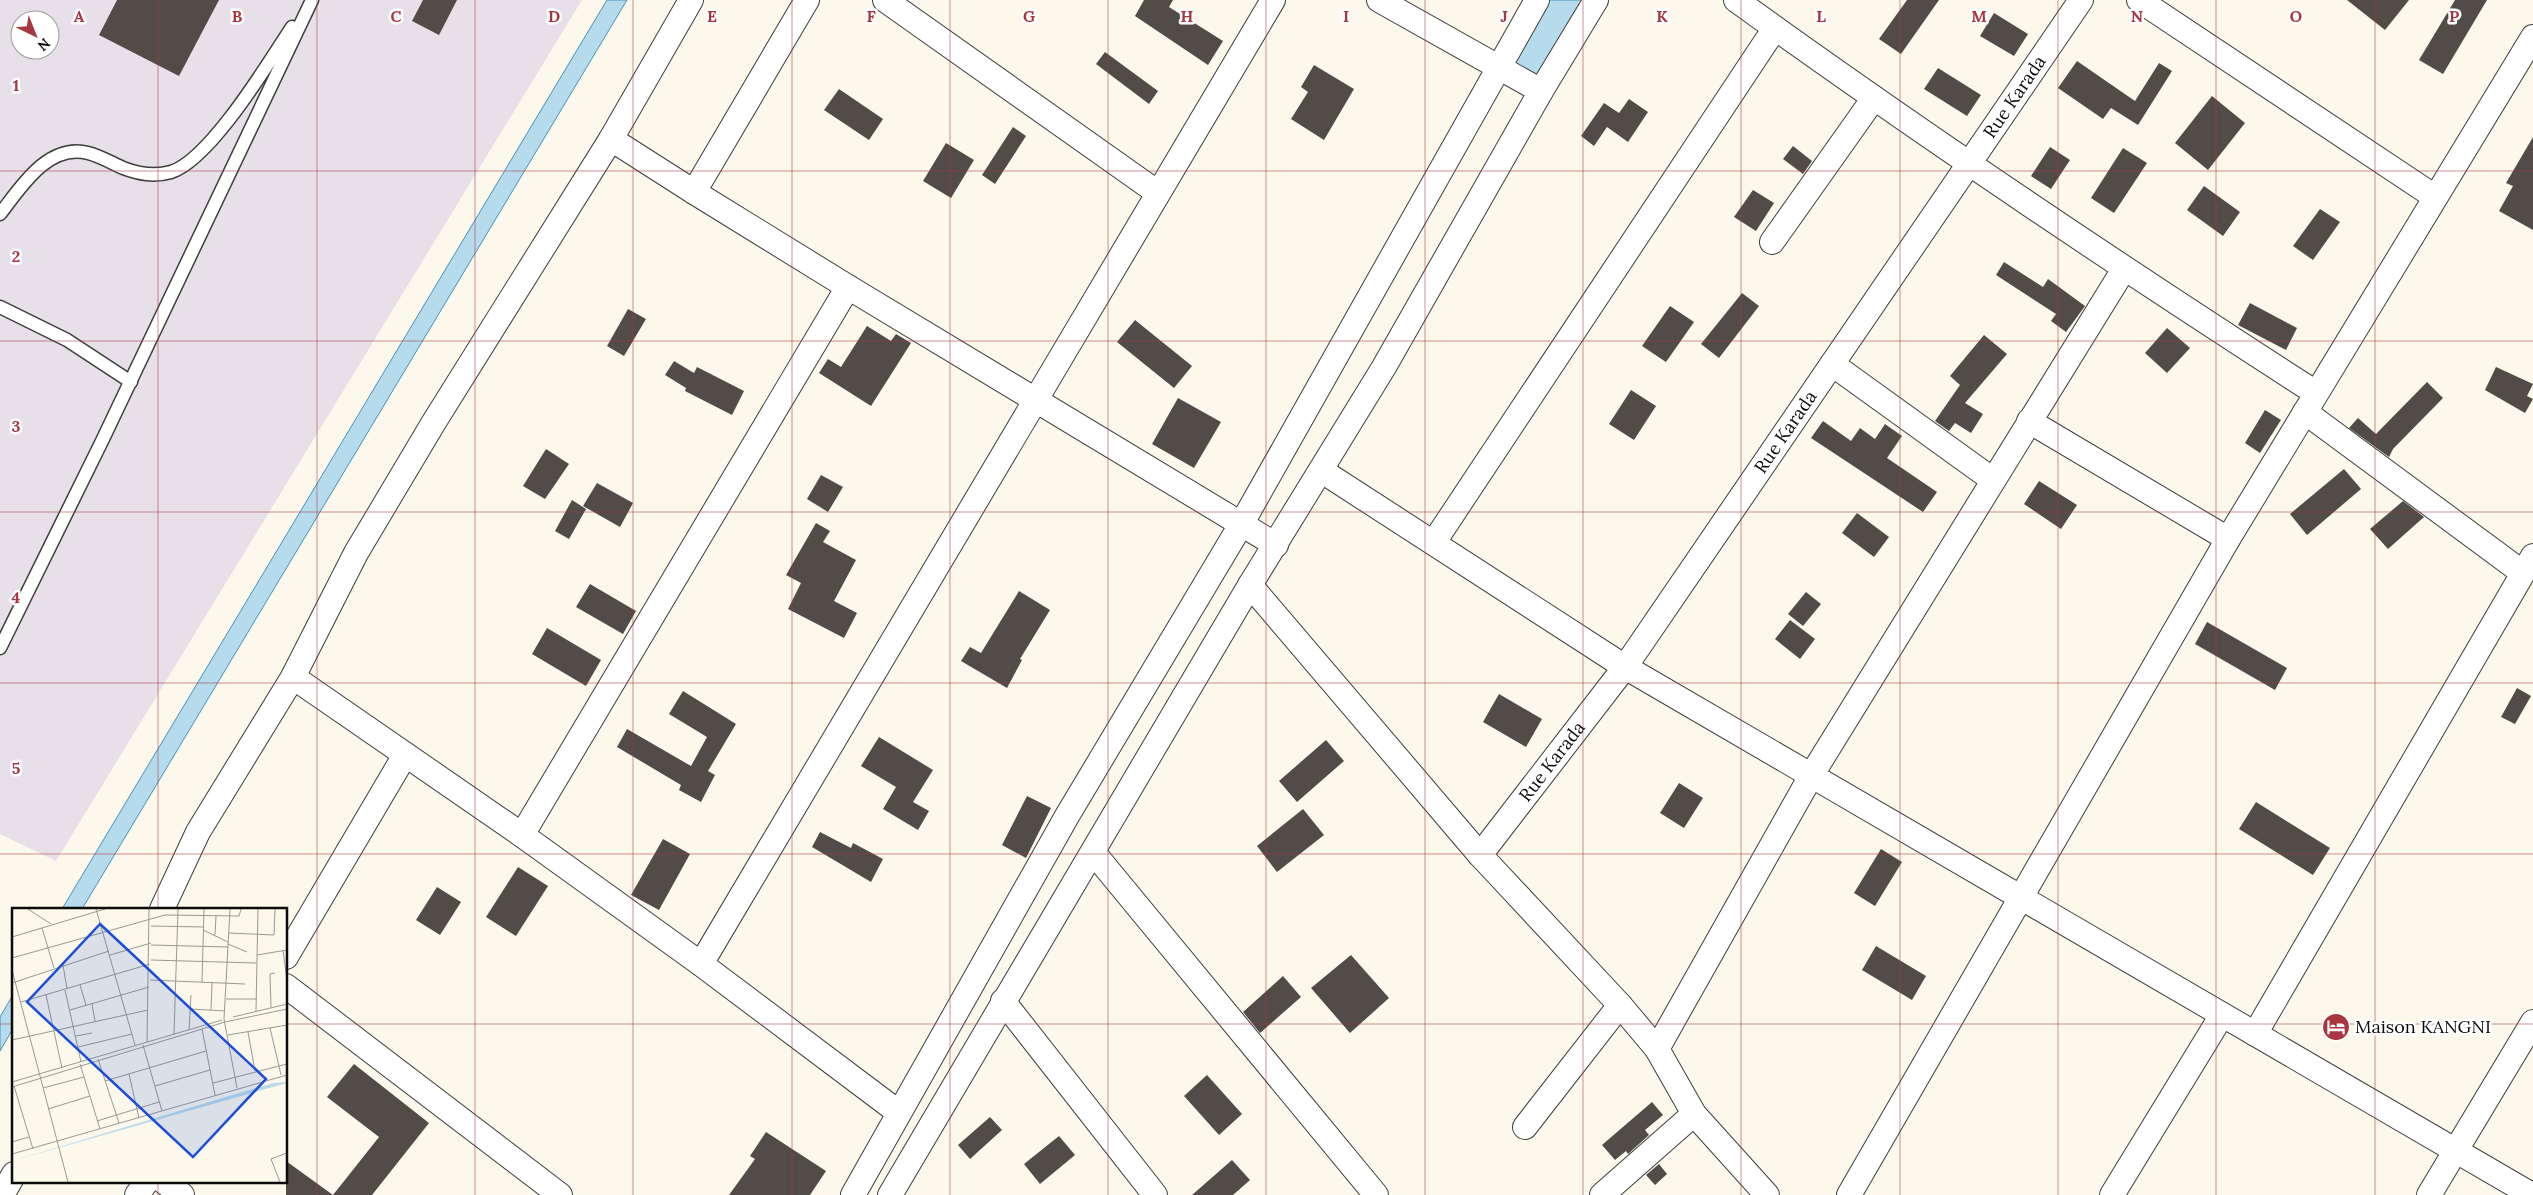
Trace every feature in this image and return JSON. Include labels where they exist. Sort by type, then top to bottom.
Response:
[{"type":"street","points":[[172,905],[198,832],[292,677],[365,538],[434,422],[611,139],[692,0]]},
{"type":"street","points":[[694,192],[807,0]]},
{"type":"street","points":[[885,0],[1158,193]]},
{"type":"street","points":[[701,964],[1273,0]]},
{"type":"street","points":[[1379,0],[1520,80]]},
{"type":"street","points":[[890,1195],[1250,585],[1322,471],[1384,367],[1520,80],[1537,0]]},
{"type":"street","points":[[853,1195],[898,1112],[1067,816],[1242,523],[1520,80],[1596,0]]},
{"type":"street","points":[[1736,0],[1969,164],[2124,269],[2310,403],[2528,565],[2255,1034]]},
{"type":"street","name":"Rue Karada","points":[[1480,855],[1625,667],[2081,0]]},
{"type":"street","points":[[2139,0],[2435,197]]},
{"type":"street","points":[[1434,542],[1775,28]]},
{"type":"street","points":[[1849,1195],[2022,899],[2228,539],[2533,37]]},
{"type":"street","points":[[1772,242],[1874,98]]},
{"type":"street","points":[[611,139],[848,287],[1276,545]]},
{"type":"street","points":[[1657,1048],[1811,776],[2124,269]]},
{"type":"street","points":[[522,835],[848,287]]},
{"type":"street","points":[[1832,364],[1992,480]]},
{"type":"street","points":[[2029,421],[2228,539]]},
{"type":"street","points":[[1322,471],[1625,667],[2532,1195]]},
{"type":"street","points":[[1250,585],[1480,855],[1620,1005],[1657,1048],[1694,1114],[1767,1195]]},
{"type":"street","points":[[292,677],[522,835],[701,964],[898,1112]]},
{"type":"street","points":[[288,955],[406,756]]},
{"type":"street","points":[[1093,852],[1376,1195]]},
{"type":"street","points":[[288,988],[560,1195]]},
{"type":"street","points":[[1003,1001],[1148,1192]]},
{"type":"street","points":[[1525,1127],[1620,1005]]},
{"type":"street","points":[[2112,1195],[2222,1016]]},
{"type":"street","points":[[2429,1195],[2533,1022]]},
{"type":"street","points":[[1602,1195],[1694,1114]]},
{"type":"street","points":[[2,1195],[12,1178]]},
{"type":"street","points":[[138,1195],[147,1182]]},
{"type":"street","points":[[164,1182],[182,1195]]},
{"type":"lane","points":[[0,214],[36,171],[52,158],[71,151],[89,153],[132,172],[153,176],[172,172],[188,164],[228,119],[311,0]]},
{"type":"lane","points":[[0,648],[130,382],[311,0]]},
{"type":"lane","points":[[0,307],[67,340],[130,382]]},
{"type":"shaded area","points":[[0,0],[582,0],[56,861],[0,834]]},
{"type":"water","points":[[607,0],[627,0],[83,908],[63,908]]},
{"type":"water","points":[[1548,0],[1582,0],[1538,74],[1522,77],[1514,61]]},
{"type":"water","points":[[12,996],[12,1030],[0,1051],[0,1017]]},
{"type":"building","points":[[117,0],[219,0],[179,76],[99,35]]},
{"type":"building","points":[[423,0],[457,0],[439,35],[412,21]]},
{"type":"building","points":[[1144,0],[1173,0],[1169,7],[1223,41],[1208,65],[1135,16]]},
{"type":"building","points":[[1907,0],[1939,0],[1901,54],[1879,39]]},
{"type":"building","points":[[2347,0],[2409,0],[2385,30]]},
{"type":"building","points":[[2455,0],[2487,0],[2443,74],[2419,60]]},
{"type":"building","points":[[1994,13],[2028,34],[2014,56],[1980,36]]},
{"type":"building","points":[[1105,52],[1158,91],[1149,104],[1096,64]]},
{"type":"building","points":[[2077,61],[2135,101],[2159,63],[2172,71],[2138,125],[2111,108],[2103,119],[2058,88]]},
{"type":"building","points":[[1314,65],[1354,89],[1324,140],[1291,119],[1308,92],[1301,87]]},
{"type":"building","points":[[1938,68],[1981,95],[1967,116],[1924,89]]},
{"type":"building","points":[[839,89],[883,119],[869,140],[824,110]]},
{"type":"building","points":[[2212,96],[2245,123],[2208,170],[2175,143]]},
{"type":"building","points":[[1629,99],[1648,112],[1628,142],[1607,127],[1594,146],[1581,136],[1604,103],[1619,113]]},
{"type":"building","points":[[1013,127],[1026,136],[995,184],[982,175]]},
{"type":"building","points":[[2533,137],[2533,230],[2499,211],[2513,186],[2506,183]]},
{"type":"building","points":[[946,143],[974,160],[951,198],[923,181]]},
{"type":"building","points":[[1793,146],[1812,161],[1803,174],[1783,159]]},
{"type":"building","points":[[2050,147],[2070,160],[2051,189],[2031,176]]},
{"type":"building","points":[[2123,148],[2147,163],[2114,213],[2091,198]]},
{"type":"building","points":[[2204,186],[2240,212],[2223,236],[2187,210]]},
{"type":"building","points":[[1753,190],[1774,203],[1756,231],[1734,217]]},
{"type":"building","points":[[2320,209],[2340,222],[2313,260],[2293,246]]},
{"type":"building","points":[[2004,262],[2043,287],[2048,279],[2085,306],[2066,332],[2051,321],[2056,314],[1996,275]]},
{"type":"building","points":[[1742,293],[1759,306],[1719,358],[1701,344]]},
{"type":"building","points":[[2250,303],[2297,328],[2286,350],[2238,325]]},
{"type":"building","points":[[1670,306],[1694,322],[1666,362],[1642,346]]},
{"type":"building","points":[[628,309],[646,319],[624,356],[607,346]]},
{"type":"building","points":[[1135,320],[1192,366],[1174,388],[1117,342]]},
{"type":"building","points":[[867,326],[891,341],[896,334],[911,343],[871,406],[819,373],[828,359],[841,367]]},
{"type":"building","points":[[2167,328],[2190,348],[2167,373],[2145,353]]},
{"type":"building","points":[[1984,335],[2007,354],[1965,403],[1983,414],[1971,433],[1955,423],[1949,431],[1935,421],[1960,385],[1950,376]]},
{"type":"building","points":[[674,361],[694,373],[697,367],[744,391],[732,415],[685,391],[686,388],[665,375]]},
{"type":"building","points":[[2496,367],[2533,384],[2527,396],[2533,399],[2525,413],[2485,390]]},
{"type":"building","points":[[2427,382],[2443,398],[2393,449],[2389,457],[2349,428],[2358,418],[2376,434]]},
{"type":"building","points":[[1631,390],[1656,406],[1634,440],[1609,424]]},
{"type":"building","points":[[1178,398],[1221,422],[1194,468],[1152,444]]},
{"type":"building","points":[[2265,410],[2281,420],[2260,453],[2245,443]]},
{"type":"building","points":[[1823,421],[1851,441],[1860,428],[1875,439],[1885,424],[1902,436],[1887,458],[1937,492],[1923,512],[1811,438]]},
{"type":"building","points":[[546,449],[569,464],[545,499],[523,486]]},
{"type":"building","points":[[2344,469],[2361,489],[2307,535],[2290,514]]},
{"type":"building","points":[[821,475],[843,487],[828,512],[807,499]]},
{"type":"building","points":[[2039,481],[2077,505],[2061,529],[2024,504]]},
{"type":"building","points":[[597,483],[633,503],[620,527],[583,506]]},
{"type":"building","points":[[572,500],[586,509],[569,539],[555,531]]},
{"type":"building","points":[[2403,501],[2424,517],[2388,549],[2370,529]]},
{"type":"building","points":[[1857,513],[1889,537],[1874,557],[1842,533]]},
{"type":"building","points":[[816,523],[830,531],[823,542],[856,560],[834,601],[857,613],[844,638],[788,609],[801,583],[786,575]]},
{"type":"building","points":[[590,584],[636,611],[623,634],[576,607]]},
{"type":"building","points":[[1019,591],[1050,610],[1020,659],[1022,660],[1007,688],[961,661],[970,647],[981,653]]},
{"type":"building","points":[[1806,592],[1821,604],[1803,626],[1788,614]]},
{"type":"building","points":[[1790,620],[1815,639],[1800,659],[1775,639]]},
{"type":"building","points":[[2207,622],[2287,668],[2275,690],[2195,644]]},
{"type":"building","points":[[547,628],[601,660],[586,686],[532,654]]},
{"type":"building","points":[[2517,688],[2531,696],[2515,724],[2501,717]]},
{"type":"building","points":[[683,691],[736,724],[708,771],[715,775],[701,802],[679,790],[681,785],[617,747],[627,729],[691,766],[707,737],[669,714]]},
{"type":"building","points":[[1499,694],[1542,719],[1526,747],[1483,722]]},
{"type":"building","points":[[879,737],[933,770],[913,802],[929,811],[918,830],[883,809],[896,787],[861,766]]},
{"type":"building","points":[[1326,740],[1344,761],[1297,802],[1279,781]]},
{"type":"building","points":[[1679,783],[1703,798],[1684,828],[1660,813]]},
{"type":"building","points":[[1027,796],[1051,808],[1026,858],[1002,845]]},
{"type":"building","points":[[2256,802],[2330,848],[2313,875],[2239,829]]},
{"type":"building","points":[[1303,809],[1324,835],[1277,872],[1257,846]]},
{"type":"building","points":[[820,832],[851,848],[853,843],[883,859],[871,882],[812,847]]},
{"type":"building","points":[[663,839],[690,854],[659,910],[631,895]]},
{"type":"building","points":[[1881,849],[1902,862],[1875,906],[1854,893]]},
{"type":"building","points":[[518,867],[548,886],[516,936],[486,917]]},
{"type":"building","points":[[437,887],[461,902],[440,935],[416,920]]},
{"type":"building","points":[[1876,946],[1926,976],[1912,1000],[1862,970]]},
{"type":"building","points":[[1351,955],[1389,998],[1350,1033],[1311,988]]},
{"type":"building","points":[[1283,976],[1301,997],[1260,1033],[1243,1012]]},
{"type":"building","points":[[354,1064],[429,1123],[372,1195],[333,1195],[379,1137],[327,1097]]},
{"type":"building","points":[[1207,1075],[1242,1114],[1219,1135],[1184,1096]]},
{"type":"building","points":[[1652,1102],[1663,1115],[1645,1130],[1649,1135],[1628,1154],[1626,1151],[1615,1160],[1602,1145]]},
{"type":"building","points":[[990,1117],[1002,1130],[970,1159],[958,1145]]},
{"type":"building","points":[[766,1132],[826,1171],[810,1195],[729,1195],[755,1159],[750,1156]]},
{"type":"building","points":[[1059,1136],[1075,1155],[1040,1184],[1024,1164]]},
{"type":"building","points":[[1232,1160],[1250,1180],[1233,1195],[1192,1195]]},
{"type":"building","points":[[288,1162],[333,1195],[286,1195]]},
{"type":"building","points":[[1659,1164],[1667,1174],[1655,1185],[1646,1175]]},
{"type":"place","name":"Maison KANGNI","points":[[2336,1027]]}]
